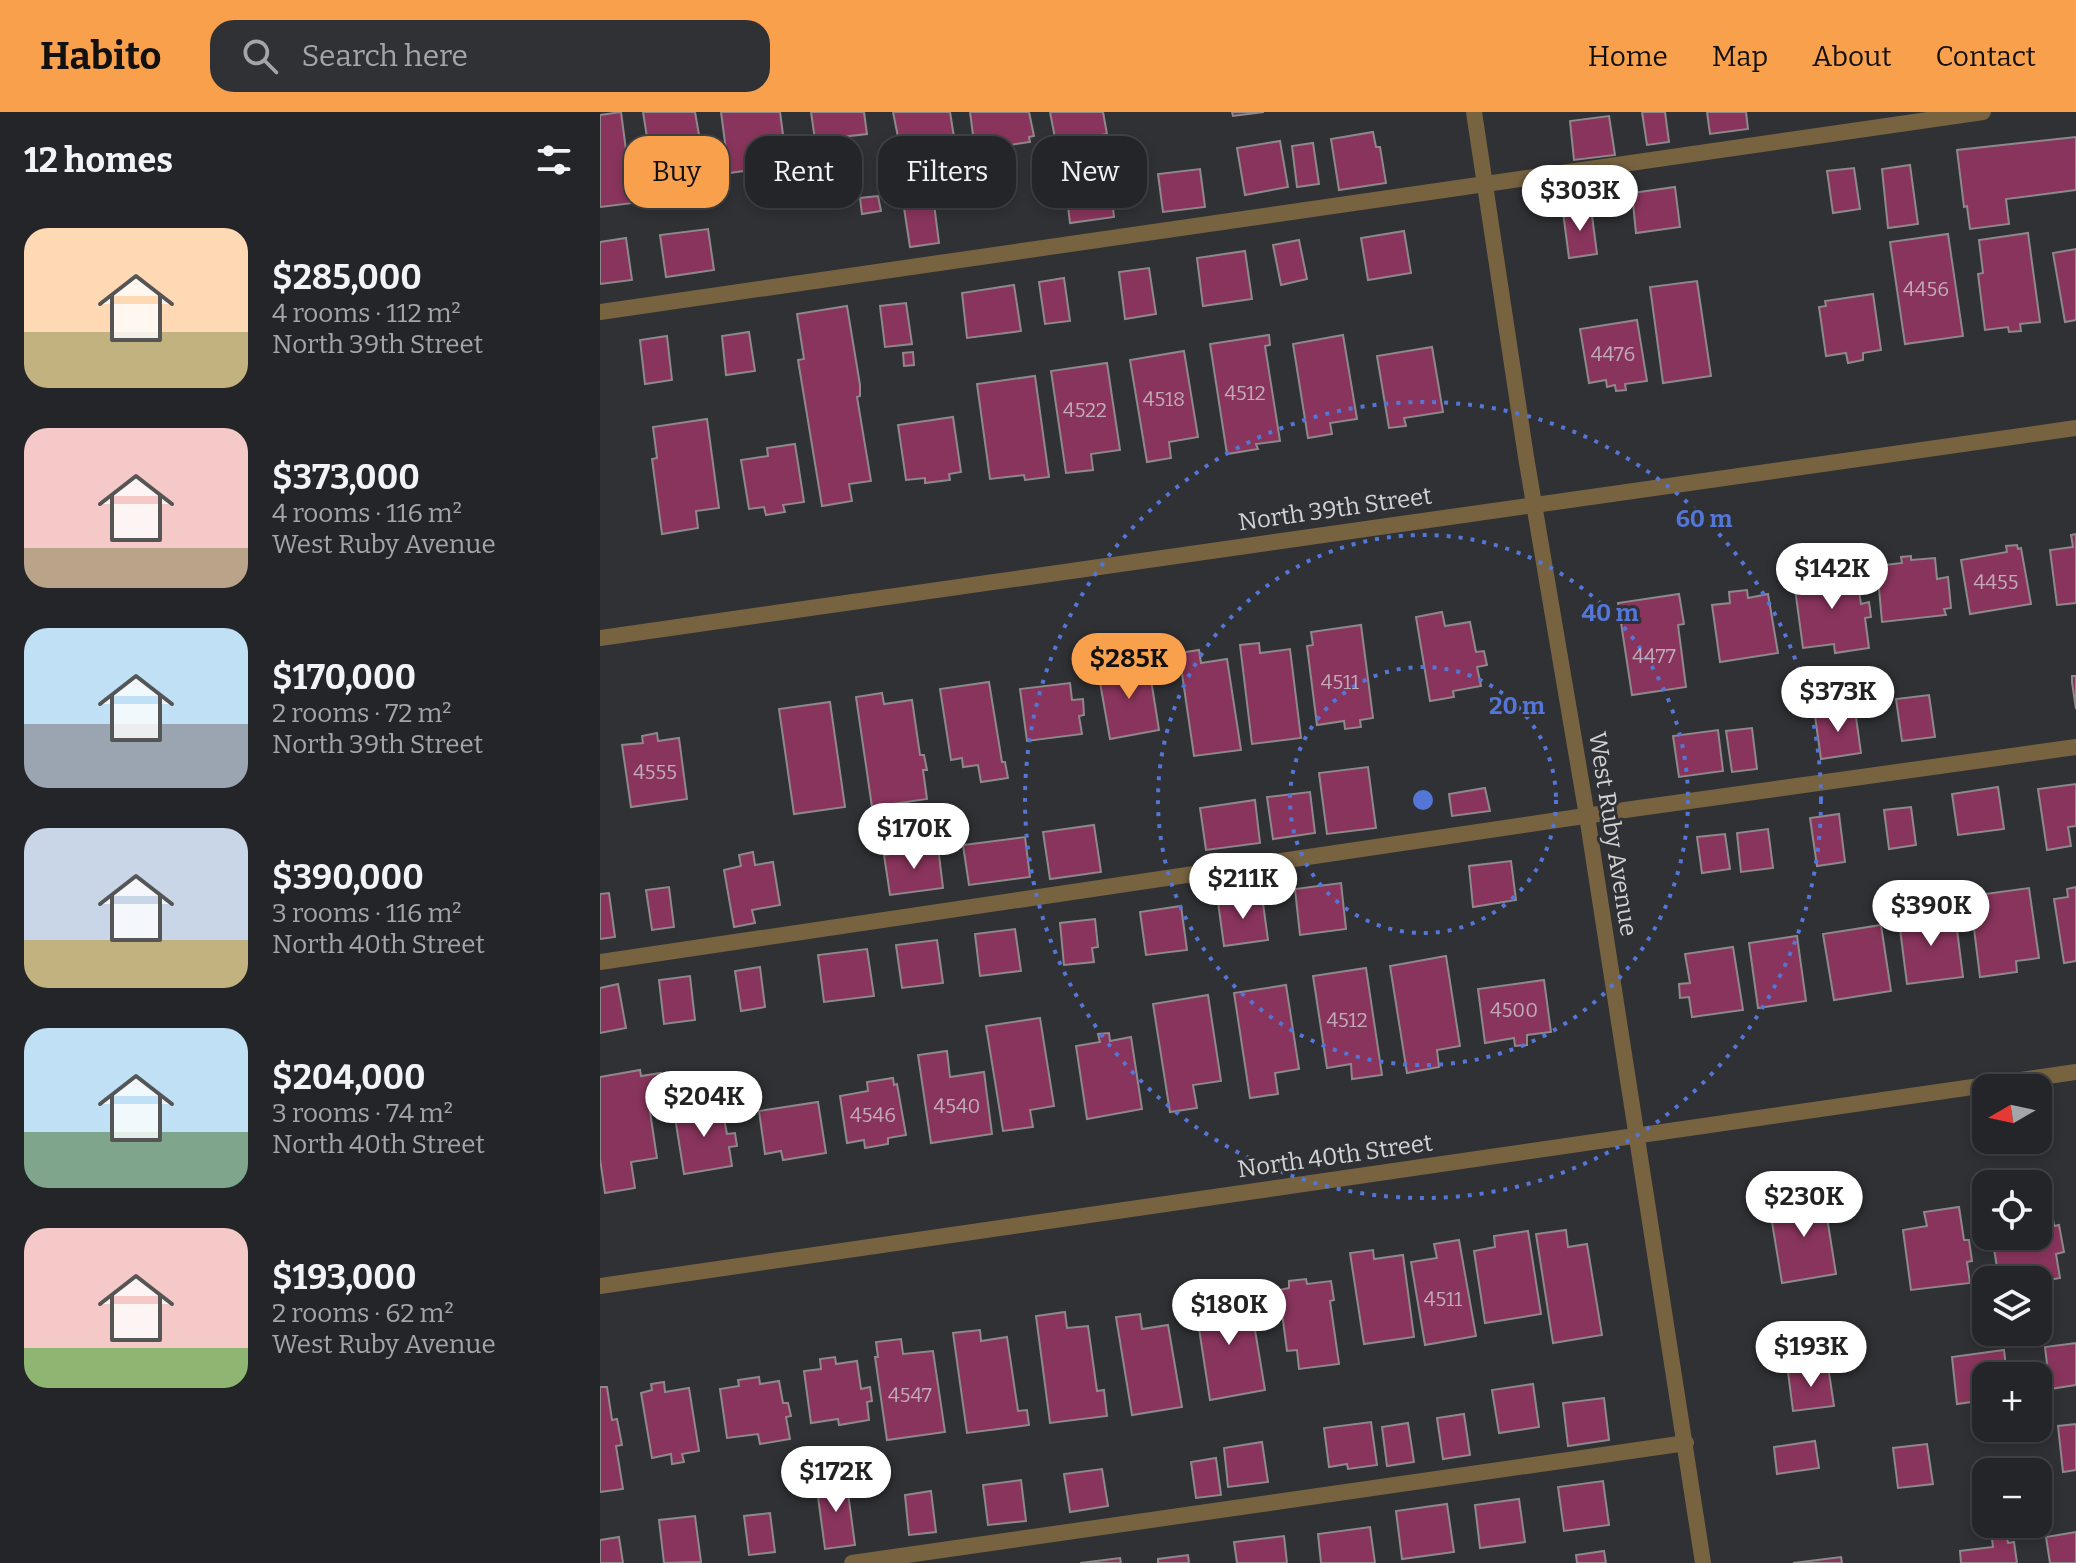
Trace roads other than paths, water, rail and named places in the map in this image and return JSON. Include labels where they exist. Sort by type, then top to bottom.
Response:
[{"type":"street","name":"West Ruby Avenue","points":[[1474,112],[1703,1563]]},
{"type":"street","points":[[600,312],[1983,112]]},
{"type":"street","name":"North 39th Street","points":[[600,638],[2076,428]]},
{"type":"street","points":[[600,962],[2076,747]]},
{"type":"street","name":"North 40th Street","points":[[600,1286],[2076,1072]]},
{"type":"street","points":[[852,1563],[1686,1443]]}]
